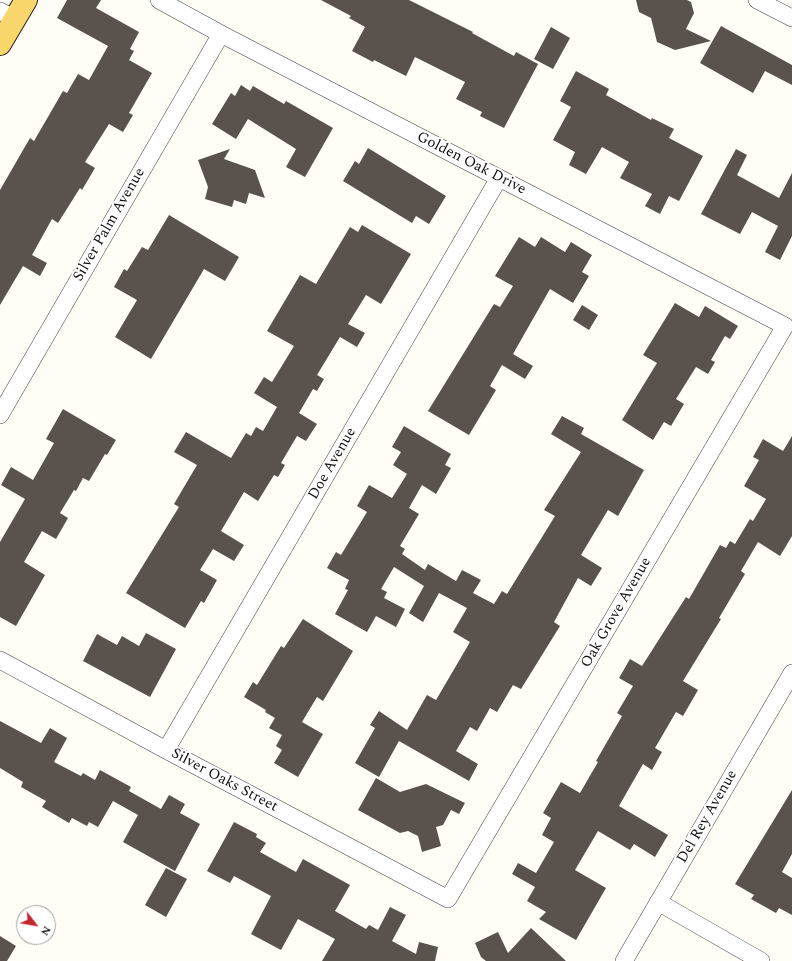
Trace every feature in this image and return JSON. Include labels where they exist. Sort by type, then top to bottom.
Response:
[{"type":"main road","points":[[0,44],[7,15],[26,0]]},
{"type":"street","name":"Golden Oak Drive","points":[[159,0],[220,34],[785,326]]},
{"type":"street","points":[[756,0],[792,18]]},
{"type":"street","name":"Silver Palm Avenue","points":[[0,415],[220,34]]},
{"type":"street","name":"Doe Avenue","points":[[166,750],[499,178]]},
{"type":"street","name":"Oak Grove Avenue","points":[[448,899],[785,326]]},
{"type":"street","name":"Silver Oaks Street","points":[[0,660],[166,750],[448,899]]},
{"type":"street","name":"Del Rey Avenue","points":[[624,961],[792,673]]},
{"type":"street","points":[[658,902],[761,961]]},
{"type":"building","points":[[67,0],[101,0],[96,8],[139,32],[130,49],[134,51],[129,60],[152,73],[129,113],[133,115],[123,132],[109,124],[85,162],[95,168],[82,190],[80,188],[58,223],[52,219],[32,255],[47,263],[40,276],[23,266],[0,305],[0,190],[30,138],[34,141],[63,91],[67,93],[78,74],[89,80],[108,46],[57,18]]},
{"type":"building","points":[[321,0],[409,0],[473,32],[472,33],[514,56],[516,52],[538,64],[504,128],[480,116],[482,112],[456,99],[465,82],[415,57],[406,76],[352,51],[365,27],[349,18],[351,16]]},
{"type":"building","points":[[636,0],[687,0],[691,2],[694,13],[686,29],[711,41],[675,50],[657,42],[651,18],[639,12]]},
{"type":"building","points":[[721,26],[792,65],[792,85],[765,71],[753,93],[700,63]]},
{"type":"building","points":[[551,27],[570,38],[553,69],[534,59]]},
{"type":"building","points":[[576,71],[609,89],[606,95],[651,120],[652,118],[674,129],[669,138],[703,156],[679,201],[669,196],[660,214],[645,206],[652,194],[620,178],[629,162],[602,147],[586,174],[569,165],[575,152],[553,140],[571,107],[560,101]]},
{"type":"building","points":[[241,85],[250,91],[253,86],[284,104],[286,101],[333,128],[305,177],[286,167],[296,149],[248,119],[236,139],[212,124],[231,93],[235,96]]},
{"type":"building","points":[[368,148],[446,196],[429,224],[416,216],[412,223],[343,181],[355,161],[359,164]]},
{"type":"building","points":[[230,149],[224,159],[255,170],[265,198],[249,193],[246,204],[234,200],[232,207],[205,199],[208,187],[198,160]]},
{"type":"building","points":[[736,149],[747,155],[737,175],[779,198],[792,173],[792,236],[780,260],[765,252],[778,226],[752,212],[740,234],[701,214]]},
{"type":"building","points":[[169,215],[239,257],[225,281],[204,269],[151,359],[115,337],[137,300],[114,287],[124,269],[127,271],[142,247],[148,250]]},
{"type":"building","points":[[362,225],[411,254],[381,304],[366,295],[348,324],[365,333],[357,347],[340,337],[317,375],[324,379],[317,391],[313,389],[299,413],[317,424],[306,441],[297,436],[281,463],[285,465],[278,477],[274,475],[258,501],[244,492],[221,531],[244,545],[234,561],[213,549],[200,570],[217,580],[204,603],[201,601],[185,628],[126,593],[179,507],[174,504],[197,465],[174,452],[186,432],[231,458],[246,433],[251,436],[256,427],[263,431],[277,407],[254,393],[264,377],[272,382],[294,346],[267,331],[300,275],[316,284],[350,227],[358,232]]},
{"type":"building","points":[[519,237],[535,247],[541,237],[565,252],[571,242],[592,255],[582,272],[589,276],[573,303],[550,289],[513,354],[533,366],[525,379],[502,365],[490,386],[496,390],[469,435],[428,411],[494,304],[500,307],[513,286],[495,276]]},
{"type":"building","points":[[675,303],[699,317],[705,306],[738,326],[730,339],[725,336],[711,360],[715,362],[708,374],[696,367],[676,399],[684,404],[671,426],[664,422],[653,440],[622,420],[657,363],[643,355]]},
{"type":"building","points":[[582,305],[598,315],[589,330],[573,320]]},
{"type":"building","points":[[63,409],[116,440],[107,455],[105,454],[89,481],[83,478],[76,491],[74,490],[60,513],[68,518],[56,539],[42,531],[24,562],[45,575],[16,626],[0,617],[0,542],[25,499],[1,485],[11,467],[33,480],[54,443],[46,439]]},
{"type":"building","points":[[562,416],[584,428],[581,434],[644,470],[618,516],[608,510],[581,555],[602,568],[591,586],[578,578],[554,622],[560,626],[521,689],[513,685],[497,712],[490,708],[477,731],[470,727],[456,751],[478,764],[469,781],[399,741],[379,777],[355,763],[375,728],[370,725],[379,711],[407,730],[427,695],[436,700],[470,642],[453,632],[467,608],[439,593],[423,622],[409,613],[424,586],[394,567],[381,589],[387,592],[384,598],[405,609],[396,627],[376,616],[367,632],[335,614],[348,590],[345,589],[349,580],[327,568],[336,552],[341,555],[367,512],[357,506],[369,485],[392,498],[407,474],[393,465],[401,452],[392,447],[404,426],[451,454],[445,465],[451,468],[436,494],[422,485],[409,508],[419,514],[400,546],[405,549],[402,554],[425,570],[428,564],[456,581],[462,570],[481,580],[473,593],[494,604],[502,591],[507,594],[555,516],[544,510],[581,452],[551,434]]},
{"type":"building","points":[[792,436],[792,536],[780,556],[758,542],[741,571],[745,574],[719,618],[721,619],[683,681],[698,690],[683,716],[676,712],[655,748],[662,752],[652,770],[643,764],[619,806],[668,835],[655,857],[634,844],[630,850],[598,831],[575,870],[606,888],[576,940],[539,919],[546,912],[527,901],[535,887],[512,874],[518,863],[536,873],[554,842],[542,835],[551,818],[543,813],[561,782],[580,793],[598,762],[596,761],[622,716],[617,713],[633,686],[619,678],[630,659],[642,666],[686,597],[689,599],[720,545],[726,548],[730,541],[735,544],[750,519],[753,521],[766,499],[744,486],[759,460],[753,457],[763,439],[783,451]]},
{"type":"building","points":[[303,619],[353,651],[323,701],[317,697],[302,722],[323,734],[298,777],[274,763],[282,750],[276,746],[282,735],[269,728],[275,718],[265,712],[266,710],[244,697],[253,682],[257,685],[281,646],[284,648]]},
{"type":"building","points":[[146,633],[176,649],[150,697],[83,661],[97,634],[117,645],[122,636],[139,646]]},
{"type":"building","points":[[0,721],[41,743],[50,728],[67,738],[54,762],[81,776],[83,773],[95,780],[100,770],[131,787],[129,791],[161,809],[169,795],[185,804],[180,813],[200,824],[175,871],[123,842],[138,815],[113,801],[98,827],[89,822],[87,826],[72,818],[69,823],[42,807],[46,801],[21,787],[23,782],[0,768]]},
{"type":"building","points":[[376,778],[400,792],[426,784],[465,803],[459,814],[451,810],[443,825],[436,827],[441,846],[422,852],[418,836],[408,831],[400,833],[358,810]]},
{"type":"building","points":[[792,790],[792,854],[782,872],[792,878],[792,915],[779,908],[776,913],[751,899],[754,895],[735,884]]},
{"type":"building","points":[[234,822],[257,834],[256,837],[266,843],[260,852],[296,872],[303,859],[350,885],[335,911],[366,929],[369,925],[378,930],[390,907],[406,915],[392,941],[416,954],[419,942],[438,947],[435,961],[322,961],[335,939],[298,919],[281,950],[251,934],[271,896],[234,876],[230,883],[207,871]]},
{"type":"building","points":[[166,868],[187,879],[166,917],[145,905]]},
{"type":"building","points":[[531,928],[566,961],[486,961],[481,957],[475,943],[498,932],[508,953]]},
{"type":"building","points":[[0,936],[16,946],[7,961],[0,961]]}]
